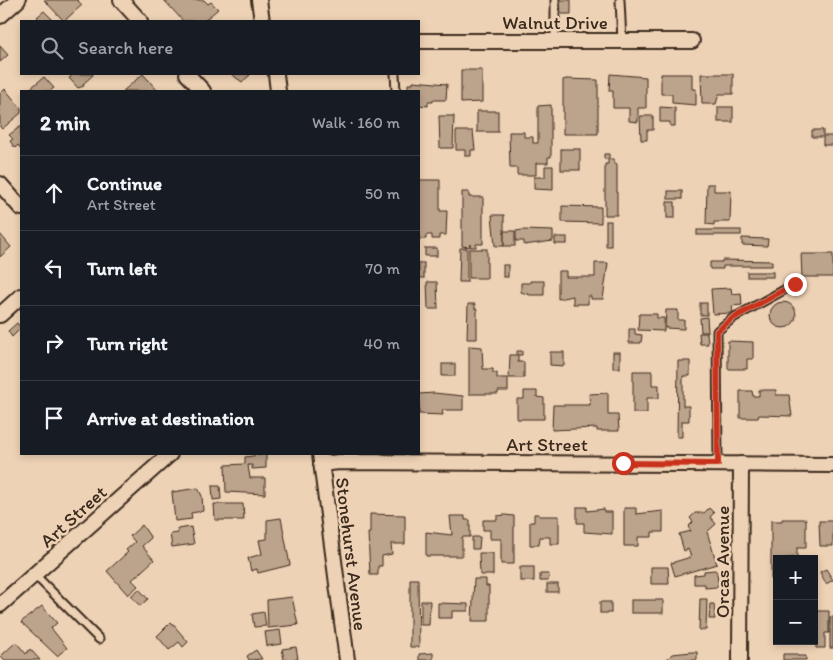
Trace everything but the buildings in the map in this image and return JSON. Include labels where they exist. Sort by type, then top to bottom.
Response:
[{"type":"street","points":[[0,16],[18,0]]},
{"type":"street","points":[[121,0],[139,20]]},
{"type":"street","points":[[259,0],[262,20]]},
{"type":"street","name":"Walnut Drive","points":[[420,41],[692,41]]},
{"type":"street","points":[[188,75],[202,90]]},
{"type":"street","points":[[276,75],[278,90]]},
{"type":"street","points":[[0,184],[20,207]]},
{"type":"street","points":[[0,315],[20,297]]},
{"type":"street","name":"Art Street","points":[[0,606],[169,455]]},
{"type":"street","name":"Art Street","points":[[320,459],[339,462],[833,465]]},
{"type":"street","name":"Stonehurst Avenue","points":[[320,459],[347,660]]},
{"type":"street","name":"Orcas Avenue","points":[[740,660],[741,464]]},
{"type":"lane","points":[[555,0],[555,41]]},
{"type":"lane","points":[[620,0],[622,41]]},
{"type":"lane","points":[[395,75],[396,90]]},
{"type":"lane","points":[[718,464],[717,331],[733,318],[795,284]]},
{"type":"lane","points":[[35,575],[99,639]]},
{"type":"route","points":[[623,463],[718,464],[717,331],[733,318],[795,284]]}]
